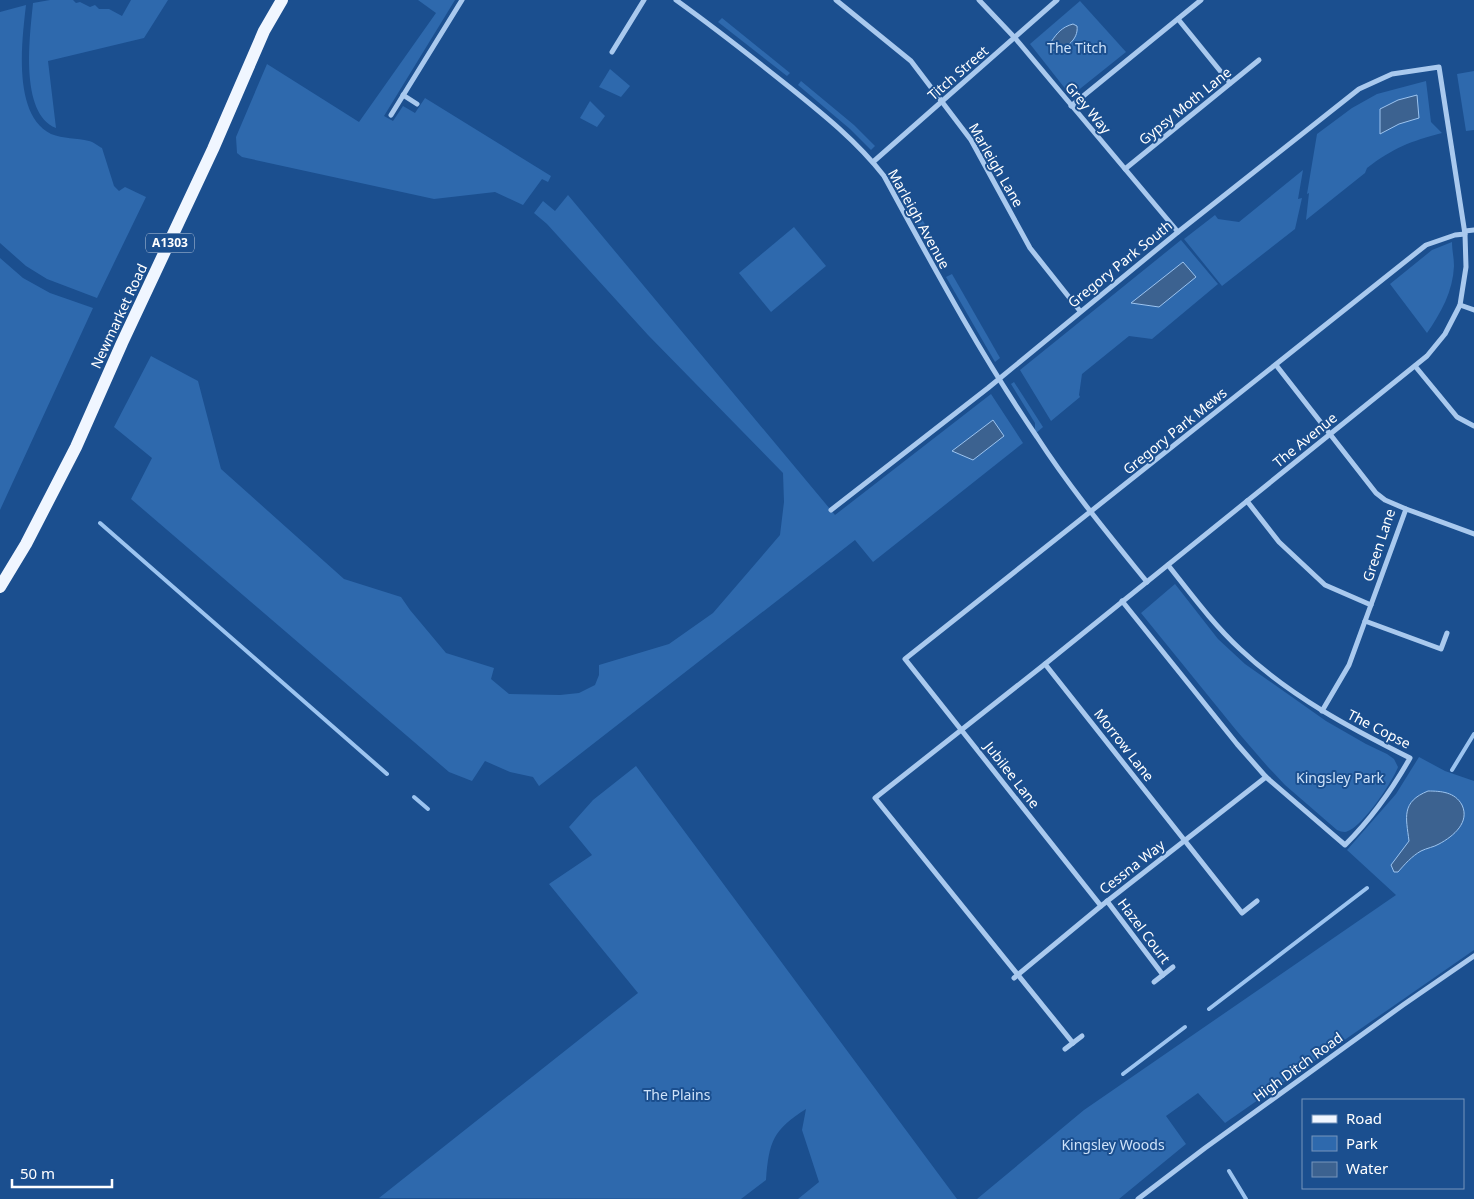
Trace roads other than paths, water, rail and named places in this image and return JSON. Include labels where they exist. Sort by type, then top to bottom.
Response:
[{"type":"main road","name":"Newmarket Road","points":[[0,587],[26,544],[76,447],[122,343],[213,149],[264,32],[282,0]]},
{"type":"street","points":[[391,115],[462,0]]},
{"type":"street","points":[[612,52],[644,0]]},
{"type":"street","name":"Marleigh Avenue","points":[[676,0],[760,63],[842,130],[873,162],[884,176],[934,270],[1036,437],[1091,512],[1147,582]]},
{"type":"street","points":[[685,6],[690,0]]},
{"type":"street","name":"Marleigh Lane","points":[[836,0],[911,62],[971,140],[1030,248],[1080,310]]},
{"type":"street","name":"Grey Way","points":[[979,0],[1015,38],[1178,232]]},
{"type":"street","name":"Titch Street","points":[[873,162],[1057,0]]},
{"type":"street","points":[[1071,106],[1201,0]]},
{"type":"street","points":[[1178,19],[1230,83]]},
{"type":"street","name":"Gypsy Moth Lane","points":[[1125,169],[1259,60]]},
{"type":"street","name":"Gregory Park South","points":[[832,510],[1000,378],[1080,310],[1359,88],[1392,74],[1439,67]]},
{"type":"street","name":"The Avenue","points":[[1019,974],[875,798],[1045,664],[1415,366],[1427,356],[1440,340],[1460,305],[1466,267],[1465,233],[1439,67]]},
{"type":"street","points":[[403,95],[417,104]]},
{"type":"street","name":"Gregory Park Mews","points":[[905,659],[1426,245],[1474,230]]},
{"type":"street","points":[[1460,305],[1474,310]]},
{"type":"street","name":"Green Lane","points":[[1276,365],[1376,492],[1385,500],[1406,509],[1344,676],[1322,711]]},
{"type":"street","points":[[1415,366],[1457,417],[1474,426]]},
{"type":"street","points":[[1246,501],[1279,542],[1325,585],[1371,605]]},
{"type":"street","points":[[1406,509],[1474,534]]},
{"type":"street","name":"The Copse","points":[[1122,601],[1237,744],[1266,777],[1345,845],[1363,826],[1397,783],[1410,758],[1357,732],[1322,711],[1268,674],[1224,634],[1168,565]]},
{"type":"street","points":[[1365,621],[1441,649],[1447,633]]},
{"type":"street","name":"Jubilee Lane","points":[[905,659],[1101,906]]},
{"type":"street","name":"Morrow Lane","points":[[1045,664],[1242,913],[1257,901]]},
{"type":"street","name":"Cessna Way","points":[[1014,978],[1107,901],[1266,777]]},
{"type":"street","name":"Hazel Court","points":[[1107,901],[1163,975]]},
{"type":"street","name":"High Ditch Road","points":[[1138,1199],[1205,1148],[1474,956]]},
{"type":"street","name":"Hazel Court","points":[[1154,982],[1174,967]]},
{"type":"street","points":[[1019,974],[1074,1043]]},
{"type":"street","points":[[1065,1049],[1082,1036]]},
{"type":"water","points":[[1073,24],[1077,26],[1077,31],[1070,44],[1061,49],[1051,50],[1051,42],[1055,36]]},
{"type":"water","points":[[1417,95],[1419,118],[1399,124],[1380,134],[1380,109],[1398,100]]},
{"type":"water","points":[[1183,262],[1196,277],[1159,307],[1131,303]]},
{"type":"water","points":[[993,420],[1004,436],[973,460],[952,451]]},
{"type":"water","points":[[1428,791],[1443,792],[1456,797],[1464,811],[1462,823],[1450,837],[1418,853],[1398,872],[1394,872],[1391,865],[1409,841],[1407,811],[1409,805],[1419,795]]},
{"type":"waterway","points":[[100,523],[387,774]]},
{"type":"waterway","points":[[1452,770],[1474,734]]},
{"type":"waterway","points":[[414,797],[428,809]]},
{"type":"waterway","points":[[1209,1009],[1367,888]]},
{"type":"waterway","points":[[1123,1074],[1185,1027]]},
{"type":"waterway","points":[[1229,1171],[1246,1199]]},
{"type":"park label","name":"The Titch","points":[[1077,48]]},
{"type":"park label","name":"Kingsley Park","points":[[1340,778]]},
{"type":"park label","name":"The Plains","points":[[677,1095]]},
{"type":"park label","name":"Kingsley Woods","points":[[1113,1145]]}]
